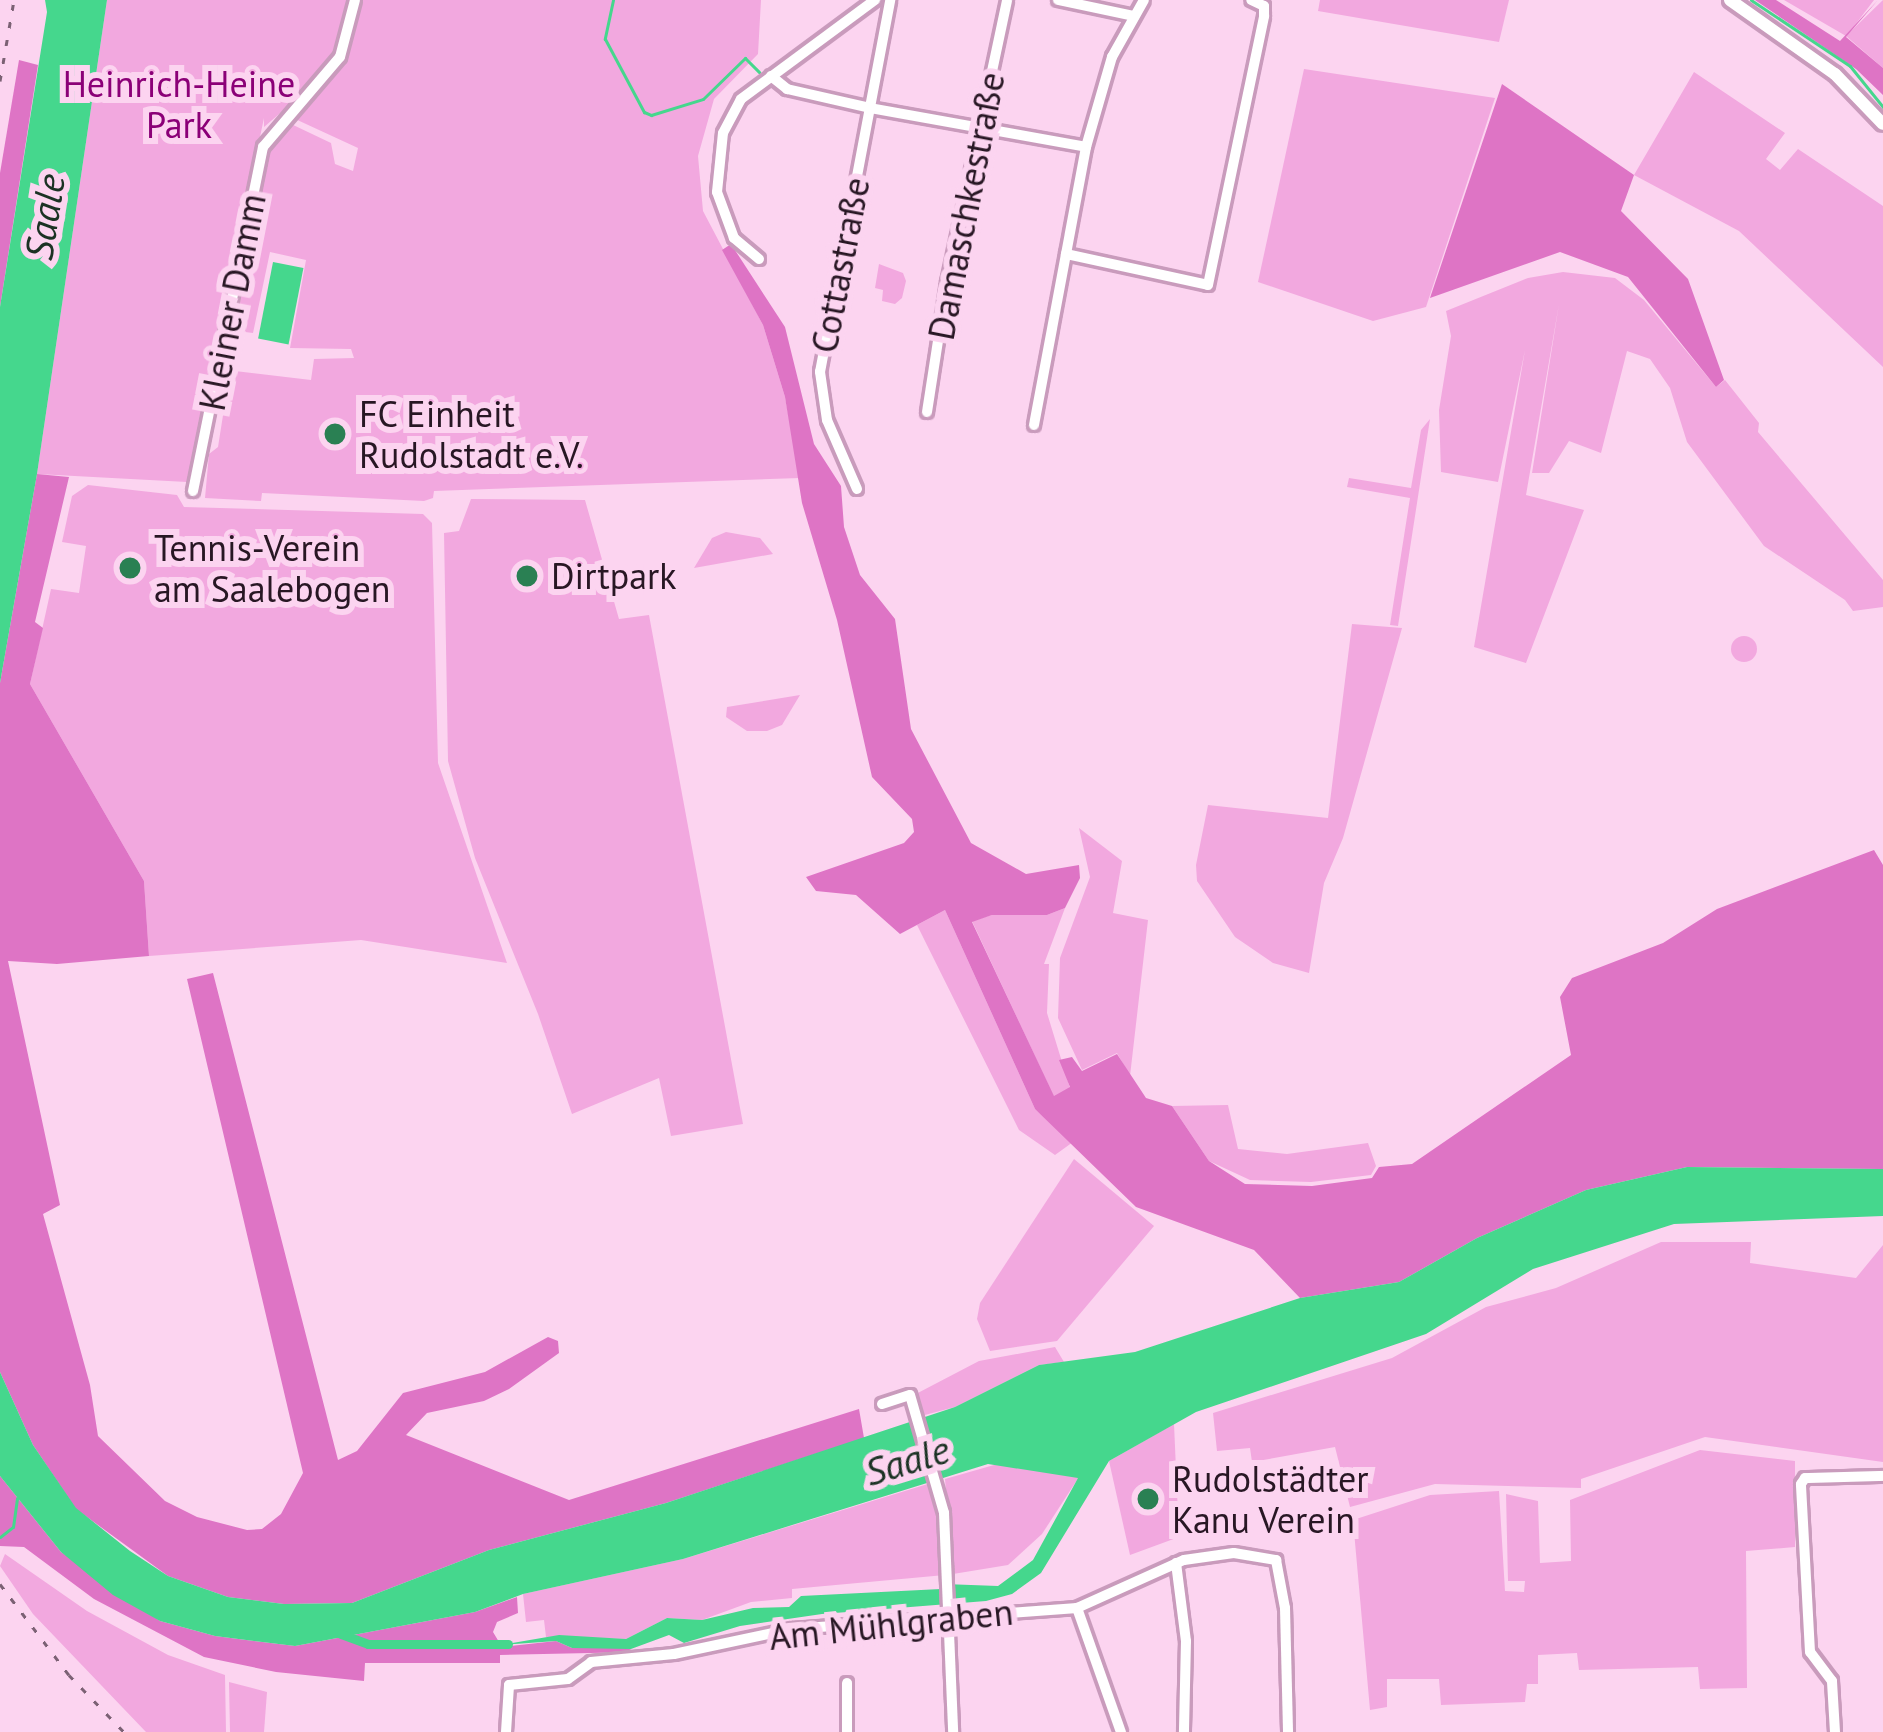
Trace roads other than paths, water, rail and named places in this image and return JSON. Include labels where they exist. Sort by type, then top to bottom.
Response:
[{"type":"street","name":"Kleiner Damm","points":[[193,491],[263,147],[340,57],[355,0]]},
{"type":"street","points":[[759,259],[734,238],[717,192],[716,161],[733,110],[771,76],[875,0]]},
{"type":"street","name":"Cottastraße","points":[[856,489],[827,421],[820,372],[890,0]]},
{"type":"street","name":"Damaschkestraße","points":[[928,412],[946,283],[1007,0]]},
{"type":"street","points":[[1058,0],[1134,16]]},
{"type":"street","points":[[1034,425],[1086,147],[1103,83],[1144,0]]},
{"type":"street","points":[[1066,254],[1208,285],[1265,3],[1251,0]]},
{"type":"street","points":[[1730,0],[1835,74],[1883,124]]},
{"type":"street","points":[[771,76],[787,89],[871,108],[1086,147]]},
{"type":"street","points":[[881,1404],[910,1399],[944,1513],[953,1732]]},
{"type":"street","points":[[1835,1732],[1832,1682],[1810,1652],[1802,1484],[1805,1478],[1883,1477]]},
{"type":"street","name":"Am Mühlgraben","points":[[506,1732],[504,1690],[514,1682],[568,1679],[591,1662],[674,1654],[792,1629],[951,1611],[1077,1608],[1177,1563],[1234,1553],[1276,1560],[1285,1608],[1288,1732]]},
{"type":"street","points":[[1177,1563],[1186,1641],[1184,1732]]},
{"type":"street","points":[[1077,1608],[1121,1732]]},
{"type":"street","points":[[847,1683],[847,1732]]},
{"type":"water","name":"Saale","points":[[45,0],[107,0],[37,474],[0,683],[0,307],[47,12]]},
{"type":"water","points":[[273,262],[303,268],[289,344],[258,339]]},
{"type":"water","name":"Saale","points":[[1687,1167],[1883,1169],[1883,1216],[1674,1224],[1533,1269],[1426,1334],[1196,1412],[1109,1461],[1041,1573],[1012,1594],[986,1601],[822,1614],[740,1626],[684,1643],[669,1635],[631,1649],[572,1648],[556,1641],[500,1645],[559,1635],[626,1639],[667,1618],[702,1620],[753,1608],[789,1607],[801,1596],[941,1589],[944,1584],[998,1586],[1033,1560],[1078,1478],[988,1464],[683,1559],[523,1594],[475,1612],[295,1646],[215,1636],[160,1621],[113,1595],[61,1552],[0,1476],[0,1372],[33,1445],[76,1508],[168,1576],[228,1597],[284,1604],[352,1603],[489,1550],[666,1503],[955,1407],[1039,1365],[1135,1352],[1300,1298],[1399,1282],[1477,1238],[1586,1190]]},
{"type":"waterway","points":[[613,0],[605,39],[644,112],[651,115],[703,99],[745,58],[759,72]]},
{"type":"waterway","points":[[1751,0],[1850,66],[1883,107]]},
{"type":"waterway","points":[[0,1537],[13,1527],[17,1498]]},
{"type":"waterway","points":[[341,1634],[368,1644],[508,1644]]},
{"type":"railway","points":[[0,81],[14,0]]},
{"type":"railway","points":[[0,1584],[69,1675],[124,1732]]},
{"type":"place","name":"FC Einheit Rudolstadt e.V.","points":[[335,434]]},
{"type":"place","name":"Tennis-Verein am Saalebogen","points":[[130,568]]},
{"type":"place","name":"Dirtpark","points":[[527,576]]},
{"type":"place","name":"Rudolstädter Kanu Verein","points":[[1148,1499]]},
{"type":"park label","name":"Heinrich-Heine Park","points":[[179,104]]}]
